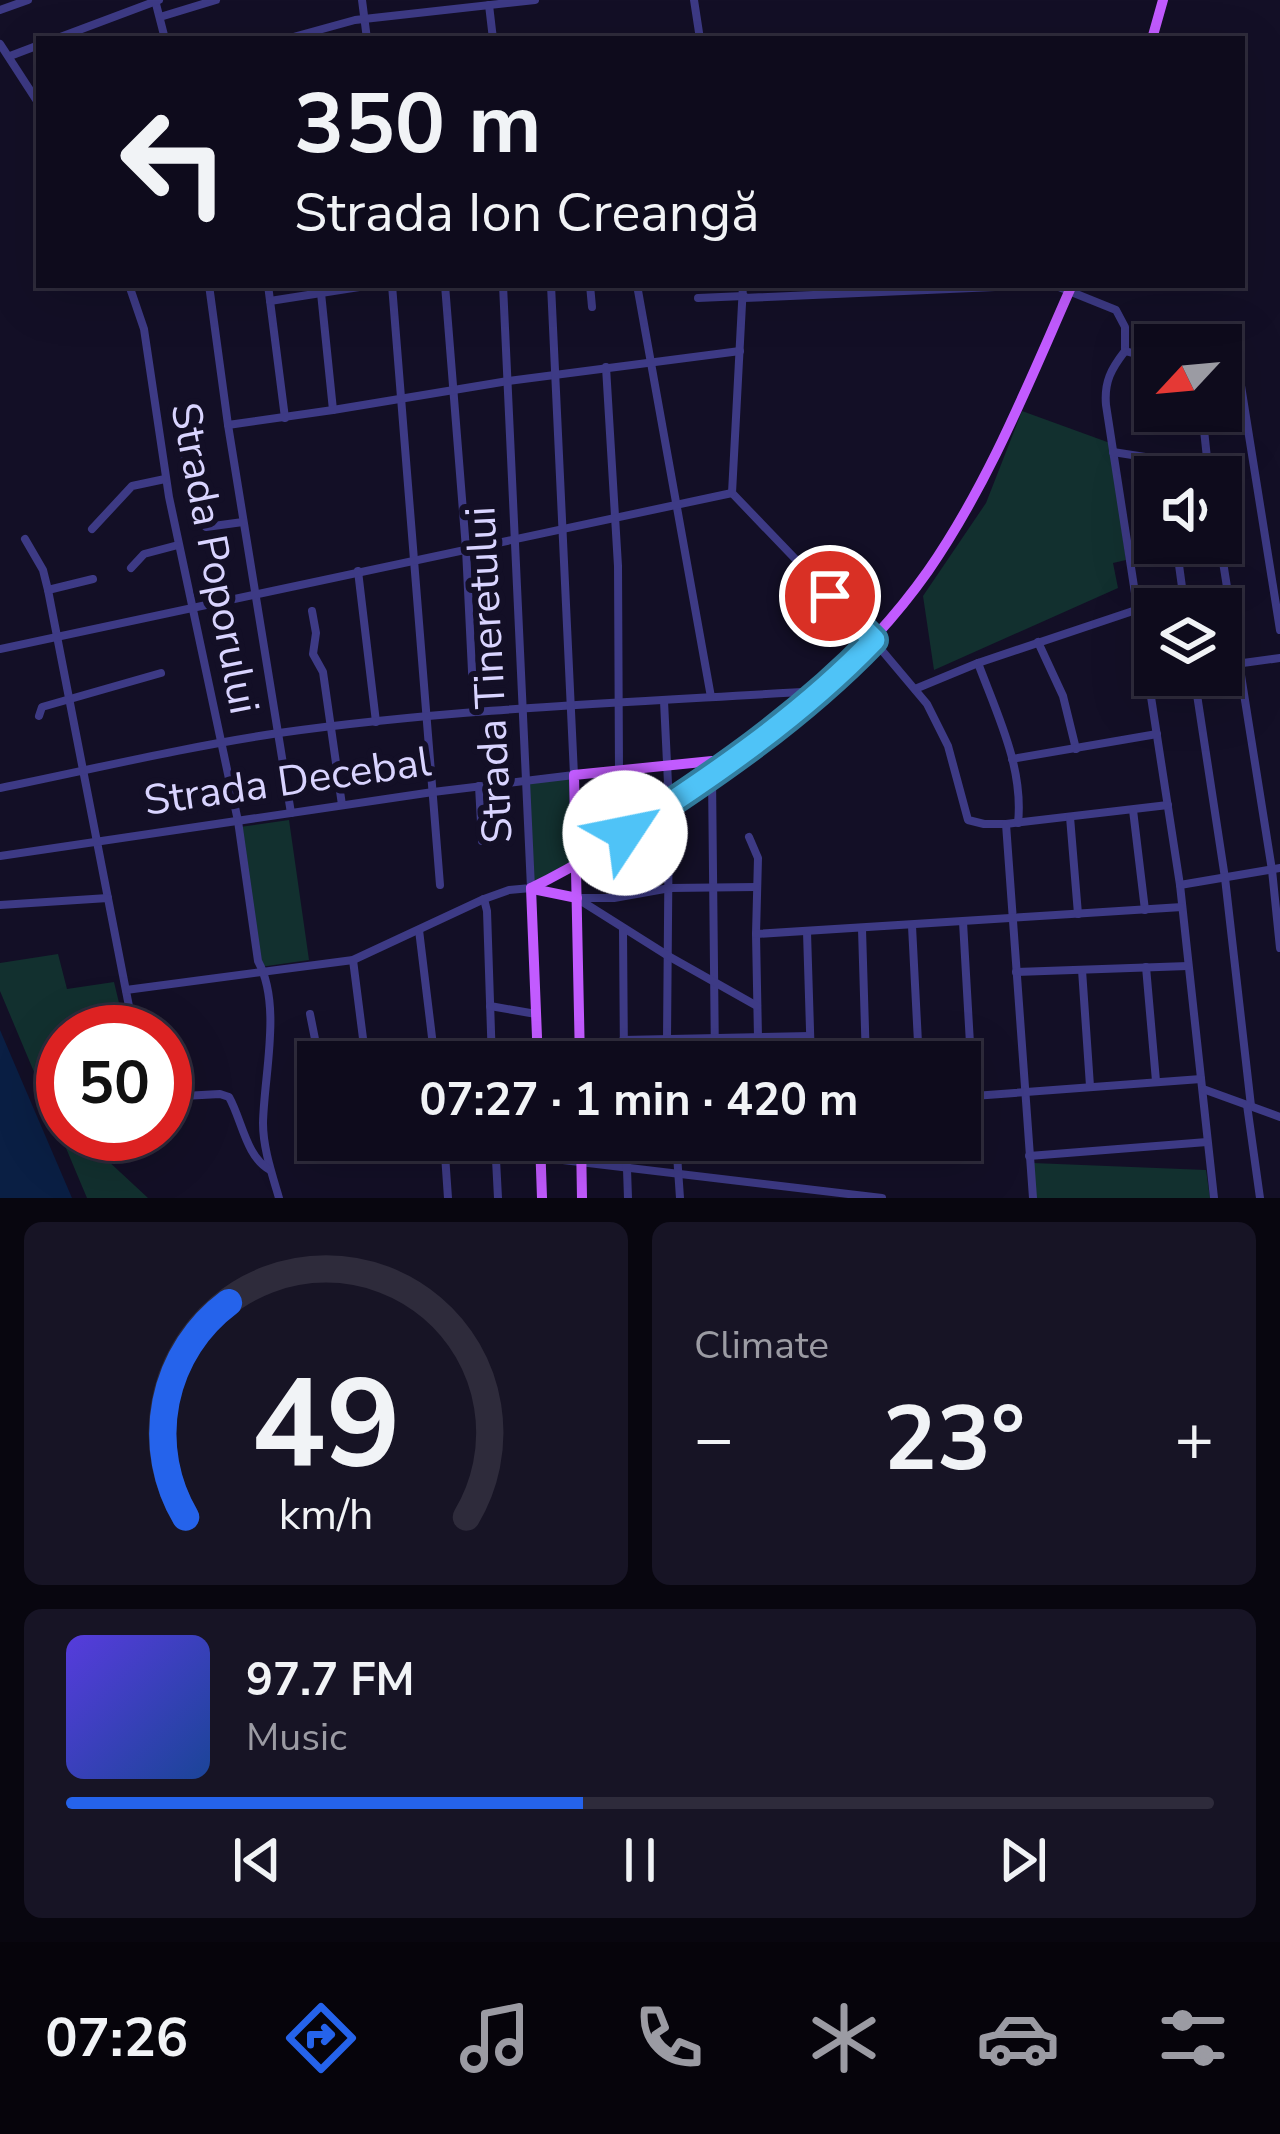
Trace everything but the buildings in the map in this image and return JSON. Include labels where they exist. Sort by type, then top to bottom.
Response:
[{"type":"main road","points":[[1153,36],[1163,0]]},
{"type":"main road","points":[[531,888],[576,866],[727,765],[874,640],[928,572],[969,503],[1071,288]]},
{"type":"main road","name":"Strada Decebal","points":[[574,776],[712,761],[727,765]]},
{"type":"main road","points":[[574,776],[580,1041]]},
{"type":"main road","points":[[531,888],[577,898]]},
{"type":"main road","name":"Strada Tineretului","points":[[531,888],[537,1041]]},
{"type":"main road","points":[[541,1161],[542,1198]]},
{"type":"main road","points":[[582,1162],[582,1198]]},
{"type":"street","points":[[0,10],[28,0]]},
{"type":"street","points":[[63,36],[157,0],[163,36]]},
{"type":"street","points":[[160,17],[216,0]]},
{"type":"street","points":[[362,0],[367,36]]},
{"type":"street","points":[[298,36],[364,19],[536,0]]},
{"type":"street","points":[[694,0],[700,36]]},
{"type":"street","points":[[489,2],[493,36]]},
{"type":"street","points":[[0,44],[36,99]]},
{"type":"street","points":[[10,56],[36,46]]},
{"type":"street","name":"Strada Poporului","points":[[130,288],[144,328],[165,478],[223,743],[258,961],[265,973],[270,1027],[263,1124],[279,1198]]},
{"type":"street","points":[[208,288],[291,813]]},
{"type":"street","points":[[268,288],[284,418]]},
{"type":"street","points":[[270,301],[353,288]]},
{"type":"street","points":[[392,288],[440,885]]},
{"type":"street","points":[[446,288],[474,712]]},
{"type":"street","name":"Strada Tineretului","points":[[503,288],[531,888]]},
{"type":"street","points":[[551,288],[574,776]]},
{"type":"street","points":[[590,288],[592,307]]},
{"type":"street","points":[[638,288],[711,698]]},
{"type":"street","points":[[698,298],[930,288]]},
{"type":"street","points":[[1071,288],[1112,308],[1125,327],[1125,351],[1106,382],[1106,405],[1134,596]]},
{"type":"street","points":[[321,293],[333,410]]},
{"type":"street","points":[[744,293],[732,493],[874,640],[934,714],[968,820],[1006,824],[1168,805]]},
{"type":"street","points":[[228,425],[554,374],[740,351]]},
{"type":"street","points":[[1125,351],[1134,353]]},
{"type":"street","points":[[606,367],[616,518],[619,771]]},
{"type":"street","points":[[1242,392],[1280,630]]},
{"type":"street","points":[[178,410],[199,521],[206,527],[243,522]]},
{"type":"street","points":[[1113,452],[1139,456]]},
{"type":"street","points":[[92,529],[132,486],[165,478]]},
{"type":"street","points":[[0,649],[732,493]]},
{"type":"street","points":[[26,539],[44,570],[129,1005]]},
{"type":"street","points":[[131,568],[144,554],[178,545]]},
{"type":"street","points":[[358,571],[376,722]]},
{"type":"street","points":[[48,590],[93,579]]},
{"type":"street","points":[[312,610],[314,654],[322,668],[341,805]]},
{"type":"street","points":[[915,688],[1134,611]]},
{"type":"street","points":[[1038,642],[1063,695],[1076,749]]},
{"type":"street","points":[[1242,663],[1280,658]]},
{"type":"street","points":[[979,663],[1012,759],[1019,788],[1018,823]]},
{"type":"street","points":[[39,716],[39,708],[160,673]]},
{"type":"street","points":[[1242,680],[1276,869],[1280,948]]},
{"type":"street","points":[[0,788],[223,743],[332,727],[474,712],[819,691]]},
{"type":"street","points":[[1153,696],[1180,885],[1214,1198]]},
{"type":"street","points":[[1197,696],[1225,878],[1260,1198]]},
{"type":"street","points":[[664,701],[670,804],[667,1039]]},
{"type":"street","points":[[1012,759],[1156,734]]},
{"type":"street","points":[[712,775],[713,1041]]},
{"type":"street","name":"Strada Decebal","points":[[0,856],[433,792],[574,776]]},
{"type":"street","points":[[479,786],[482,841]]},
{"type":"street","points":[[1133,810],[1144,910]]},
{"type":"street","points":[[1070,817],[1078,914]]},
{"type":"street","points":[[1006,824],[1033,1198]]},
{"type":"street","points":[[749,836],[758,858],[758,1038]]},
{"type":"street","points":[[1180,885],[1276,869]]},
{"type":"street","points":[[577,898],[614,898],[670,888],[756,887]]},
{"type":"street","points":[[126,990],[352,961],[484,899],[531,888]]},
{"type":"street","points":[[0,905],[108,898]]},
{"type":"street","points":[[577,898],[757,1006]]},
{"type":"street","points":[[484,899],[491,1041]]},
{"type":"street","points":[[756,934],[1182,907]]},
{"type":"street","points":[[577,913],[591,908]]},
{"type":"street","points":[[963,922],[966,1041]]},
{"type":"street","points":[[912,926],[918,1041]]},
{"type":"street","points":[[622,928],[623,1040],[811,1036]]},
{"type":"street","points":[[862,928],[865,1041]]},
{"type":"street","points":[[419,930],[432,1041]]},
{"type":"street","points":[[807,932],[811,1041]]},
{"type":"street","points":[[352,961],[363,1041]]},
{"type":"street","points":[[1016,972],[1188,966]]},
{"type":"street","points":[[1146,968],[1156,1082]]},
{"type":"street","points":[[1082,970],[1090,1086]]},
{"type":"street","points":[[490,1006],[536,1014]]},
{"type":"street","points":[[310,1014],[315,1041]]},
{"type":"street","points":[[981,1096],[1156,1082],[1202,1084],[1280,1117]]},
{"type":"street","points":[[192,1096],[229,1097],[255,1158],[272,1171]]},
{"type":"street","points":[[1029,1156],[1208,1142]]},
{"type":"street","points":[[445,1161],[448,1198]]},
{"type":"street","points":[[496,1161],[498,1198]]},
{"type":"street","points":[[574,1161],[882,1198]]},
{"type":"street","points":[[627,1161],[628,1198]]},
{"type":"street","points":[[678,1161],[680,1198]]},
{"type":"green space","points":[[1022,411],[1110,443],[1126,560],[1113,563],[1118,588],[934,670],[923,596],[986,503]]},
{"type":"green space","points":[[574,775],[576,866],[531,888],[525,781]]},
{"type":"green space","points":[[289,820],[309,960],[260,967],[240,827]]},
{"type":"green space","points":[[58,954],[67,989],[114,982],[120,1005],[36,1005],[36,1077],[0,991],[0,963]]},
{"type":"green space","points":[[71,1161],[108,1161],[148,1198],[87,1198]]},
{"type":"green space","points":[[1033,1163],[1206,1170],[1210,1198],[1035,1198]]},
{"type":"water","points":[[0,1030],[36,1114],[36,1161],[56,1161],[72,1198],[0,1198]]},
{"type":"route","points":[[625,833],[784,721],[874,640],[830,596]]}]
